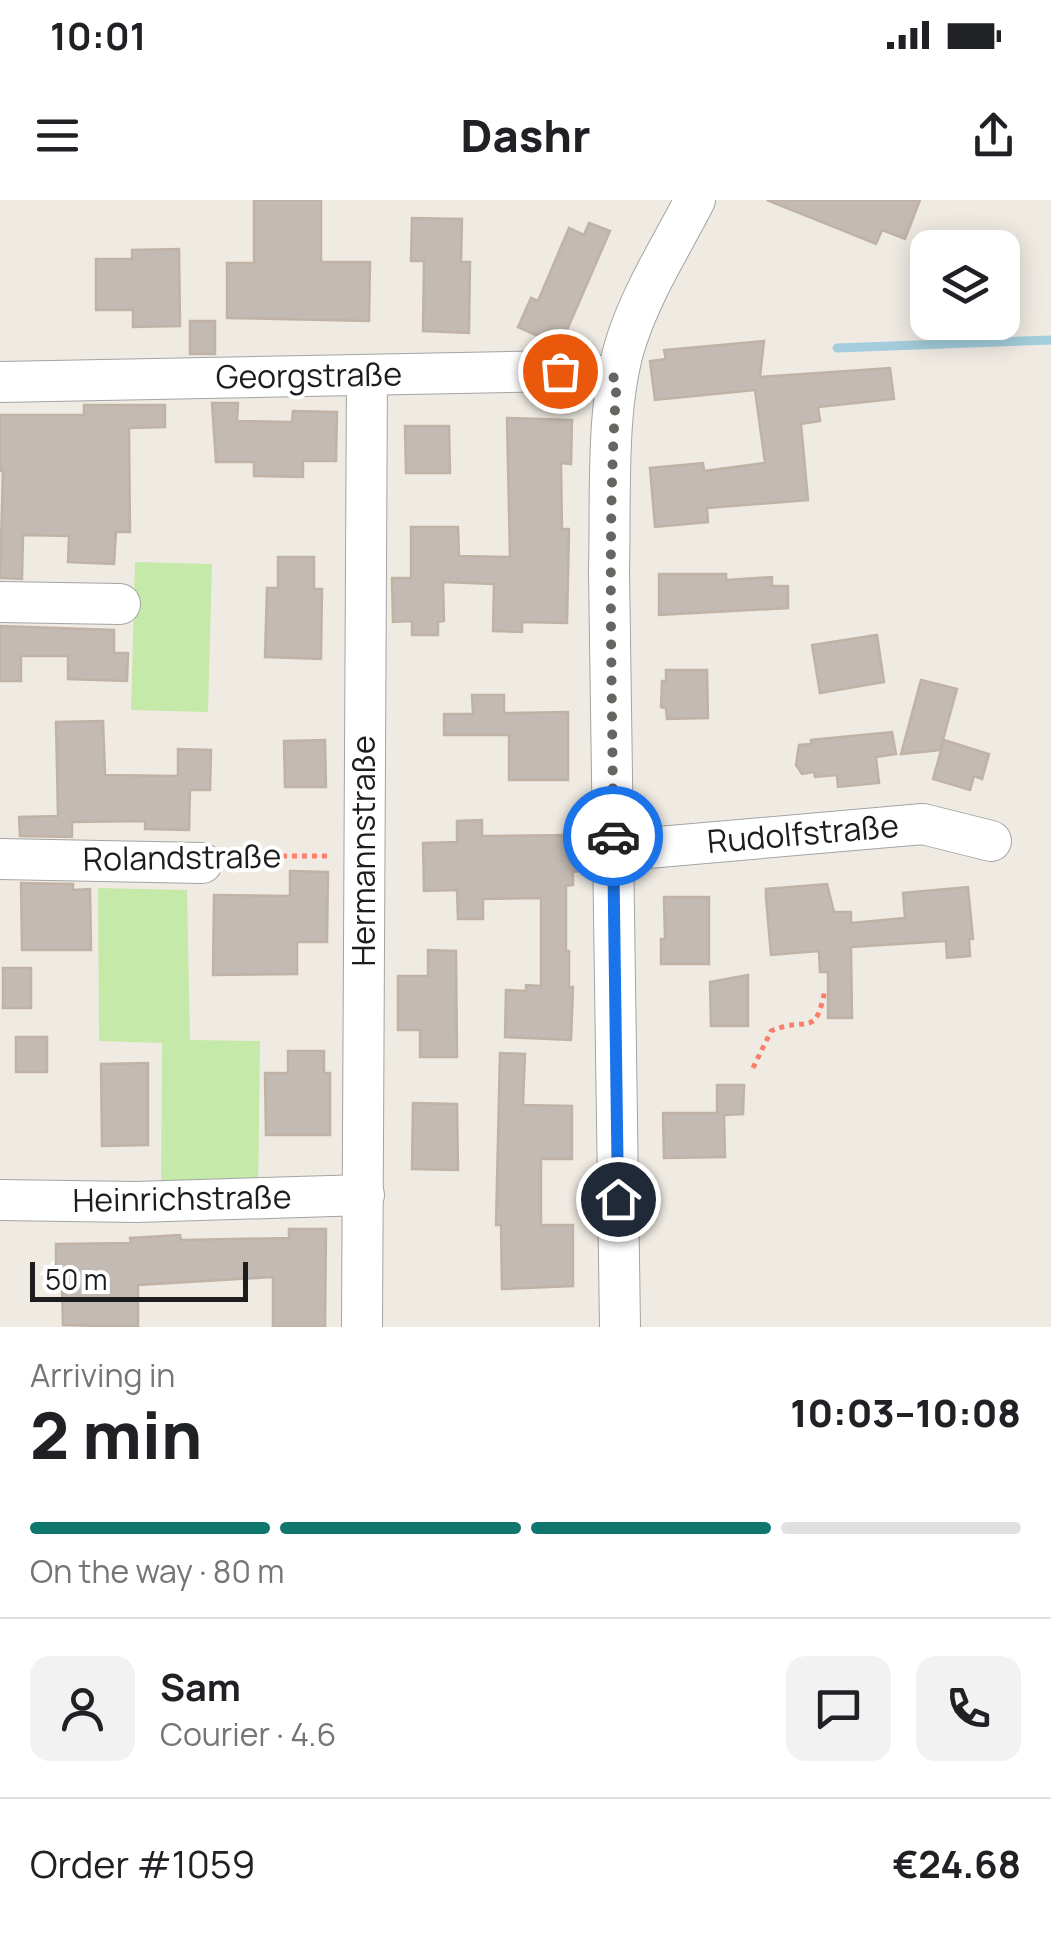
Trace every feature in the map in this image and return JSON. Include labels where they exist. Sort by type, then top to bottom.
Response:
[{"type":"street","points":[[620,1327],[609,570],[611,454],[617,378],[633,325],[695,200]]},
{"type":"street","name":"Georgstraße","points":[[0,382],[560,371],[617,378]]},
{"type":"street","name":"Hermannstraße","points":[[362,1327],[366,375]]},
{"type":"street","points":[[0,602],[120,604]]},
{"type":"street","name":"Rudolfstraße","points":[[613,850],[924,824],[991,842]]},
{"type":"street","name":"Rolandstraße","points":[[0,860],[202,863]]},
{"type":"street","name":"Heinrichstraße","points":[[0,1200],[136,1202],[364,1195]]},
{"type":"path","name":"Rolandstraße","points":[[202,863],[208,856],[364,857]]},
{"type":"path","points":[[753,1068],[770,1031],[812,1022],[820,1016],[825,990]]},
{"type":"green space","points":[[135,562],[212,564],[208,712],[131,710]]},
{"type":"green space","points":[[98,888],[187,890],[190,1040],[260,1041],[258,1196],[161,1198],[162,1043],[99,1041]]},
{"type":"building","points":[[254,200],[321,200],[321,262],[370,262],[369,321],[227,318],[227,263],[254,263]]},
{"type":"building","points":[[767,200],[920,200],[905,239],[882,230],[876,244]]},
{"type":"building","points":[[412,218],[462,219],[461,262],[470,262],[469,333],[423,331],[424,261],[411,261]]},
{"type":"building","points":[[589,223],[610,231],[560,346],[518,327],[531,298],[538,301],[569,228],[584,235]]},
{"type":"building","points":[[179,249],[180,326],[133,327],[133,310],[96,310],[96,259],[132,259],[132,250]]},
{"type":"building","points":[[190,321],[215,321],[215,354],[190,354]]},
{"type":"building","points":[[764,341],[760,377],[890,368],[894,399],[818,407],[820,421],[801,424],[808,500],[707,508],[708,522],[655,527],[650,468],[703,463],[704,471],[765,463],[755,390],[655,400],[650,361],[666,359],[664,350]]},
{"type":"building","points":[[212,403],[238,403],[237,421],[292,422],[293,411],[337,412],[336,461],[303,461],[303,477],[254,476],[254,462],[216,462]]},
{"type":"building","points":[[84,405],[165,405],[165,427],[129,428],[130,532],[116,532],[114,564],[68,562],[69,536],[23,535],[22,579],[0,578],[0,415],[84,415]]},
{"type":"building","points":[[507,418],[572,420],[571,464],[561,463],[562,529],[569,529],[567,623],[522,622],[522,632],[493,631],[494,584],[443,582],[444,621],[438,622],[438,635],[412,635],[412,621],[393,622],[392,578],[411,578],[411,527],[458,527],[459,556],[510,557]]},
{"type":"building","points":[[405,426],[449,426],[450,473],[406,473]]},
{"type":"building","points":[[278,557],[314,557],[314,589],[322,589],[321,659],[265,657],[267,588],[278,588]]},
{"type":"building","points":[[659,574],[726,574],[726,580],[772,577],[772,586],[788,586],[788,608],[659,615]]},
{"type":"building","points":[[0,626],[114,630],[114,653],[128,653],[127,681],[68,679],[68,656],[21,656],[21,681],[0,681]]},
{"type":"building","points":[[877,635],[884,682],[820,693],[812,645]]},
{"type":"building","points":[[666,670],[707,670],[708,718],[667,719],[666,708],[661,707]]},
{"type":"building","points":[[921,680],[957,689],[940,750],[901,754]]},
{"type":"building","points":[[472,695],[504,695],[504,713],[568,712],[568,780],[509,780],[509,735],[444,735],[444,714],[473,714]]},
{"type":"building","points":[[103,721],[105,775],[178,776],[178,749],[211,750],[210,790],[190,790],[189,830],[145,829],[145,821],[72,822],[72,837],[20,836],[19,817],[58,816],[56,722]]},
{"type":"building","points":[[892,732],[896,754],[876,757],[879,783],[838,787],[837,775],[802,774],[796,765],[799,745],[811,744],[811,740]]},
{"type":"building","points":[[325,740],[326,787],[285,787],[284,741]]},
{"type":"building","points":[[944,740],[989,754],[982,779],[974,776],[970,790],[933,779]]},
{"type":"building","points":[[482,820],[482,836],[572,835],[572,843],[581,843],[581,871],[573,872],[573,885],[566,886],[566,951],[569,987],[573,987],[571,1040],[505,1037],[506,990],[526,991],[526,985],[541,986],[541,898],[483,899],[483,919],[458,919],[457,890],[424,891],[423,843],[457,842],[457,821]]},
{"type":"building","points":[[290,871],[328,872],[327,942],[297,942],[297,974],[213,975],[214,895],[290,896]]},
{"type":"building","points":[[21,883],[73,884],[73,890],[90,889],[91,950],[22,950]]},
{"type":"building","points":[[827,884],[834,912],[851,912],[851,923],[905,918],[903,893],[968,887],[973,939],[969,939],[970,956],[947,958],[946,941],[851,947],[852,1018],[828,1018],[828,972],[820,972],[819,951],[771,955],[766,898],[766,889]]},
{"type":"building","points":[[664,897],[709,897],[709,964],[661,964]]},
{"type":"building","points":[[428,950],[456,951],[457,1057],[420,1057],[420,1030],[398,1030],[398,976],[428,976]]},
{"type":"building","points":[[3,968],[31,968],[31,1008],[3,1008]]},
{"type":"building","points":[[748,975],[748,1026],[711,1026],[710,982]]},
{"type":"building","points":[[16,1037],[47,1037],[47,1072],[16,1072]]},
{"type":"building","points":[[288,1051],[324,1051],[324,1073],[330,1073],[330,1135],[266,1135],[265,1073],[288,1073]]},
{"type":"building","points":[[500,1053],[525,1054],[523,1105],[572,1106],[572,1159],[541,1159],[541,1225],[573,1225],[573,1286],[502,1289],[501,1225],[496,1225]]},
{"type":"building","points":[[148,1063],[148,1145],[102,1146],[101,1064]]},
{"type":"building","points":[[717,1085],[744,1085],[743,1114],[724,1115],[725,1157],[664,1158],[663,1113],[717,1113]]},
{"type":"building","points":[[413,1103],[457,1104],[458,1170],[412,1169]]},
{"type":"building","points":[[289,1229],[326,1229],[325,1327],[273,1327],[273,1277],[138,1285],[138,1327],[63,1325],[62,1288],[56,1288],[56,1244],[131,1243],[130,1238],[180,1235],[181,1240],[289,1238]]},
{"type":"waterway","points":[[837,348],[1051,340]]},
{"type":"way so far","points":[[560,371],[617,378],[609,570],[613,836]]},
{"type":"route","points":[[613,836],[618,1199]]}]
